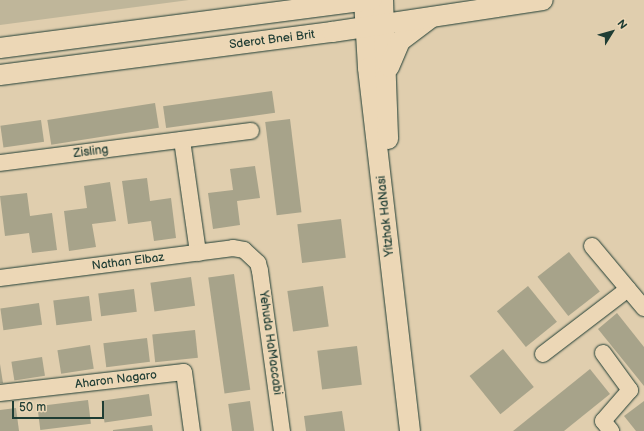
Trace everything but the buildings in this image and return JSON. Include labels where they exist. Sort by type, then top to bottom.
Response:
[{"type":"main road","points":[[0,48],[322,4],[371,0]]},
{"type":"main road","name":"Yitzhak HaNasi","points":[[371,0],[375,26],[410,431]]},
{"type":"main road","name":"Sderot Bnei Brit","points":[[0,75],[332,32],[543,0]]},
{"type":"main road","points":[[332,32],[358,51],[378,69],[400,41],[433,17]]},
{"type":"main road","name":"Yitzhak HaNasi","points":[[378,69],[388,175],[417,431]]},
{"type":"street","name":"Zisling","points":[[0,164],[252,131]]},
{"type":"street","points":[[182,140],[198,252]]},
{"type":"street","points":[[592,246],[644,308]]},
{"type":"street","name":"Nathan Elbaz","points":[[0,278],[233,248],[253,256]]},
{"type":"street","name":"Yehuda HaMaccabi","points":[[253,256],[260,271],[282,431]]},
{"type":"street","points":[[543,354],[628,289]]},
{"type":"street","points":[[603,353],[630,390],[603,421],[611,431]]},
{"type":"street","name":"Aharon Nagaro","points":[[0,394],[184,372],[192,431]]},
{"type":"shaded area","points":[[0,0],[189,0],[0,25]]}]
